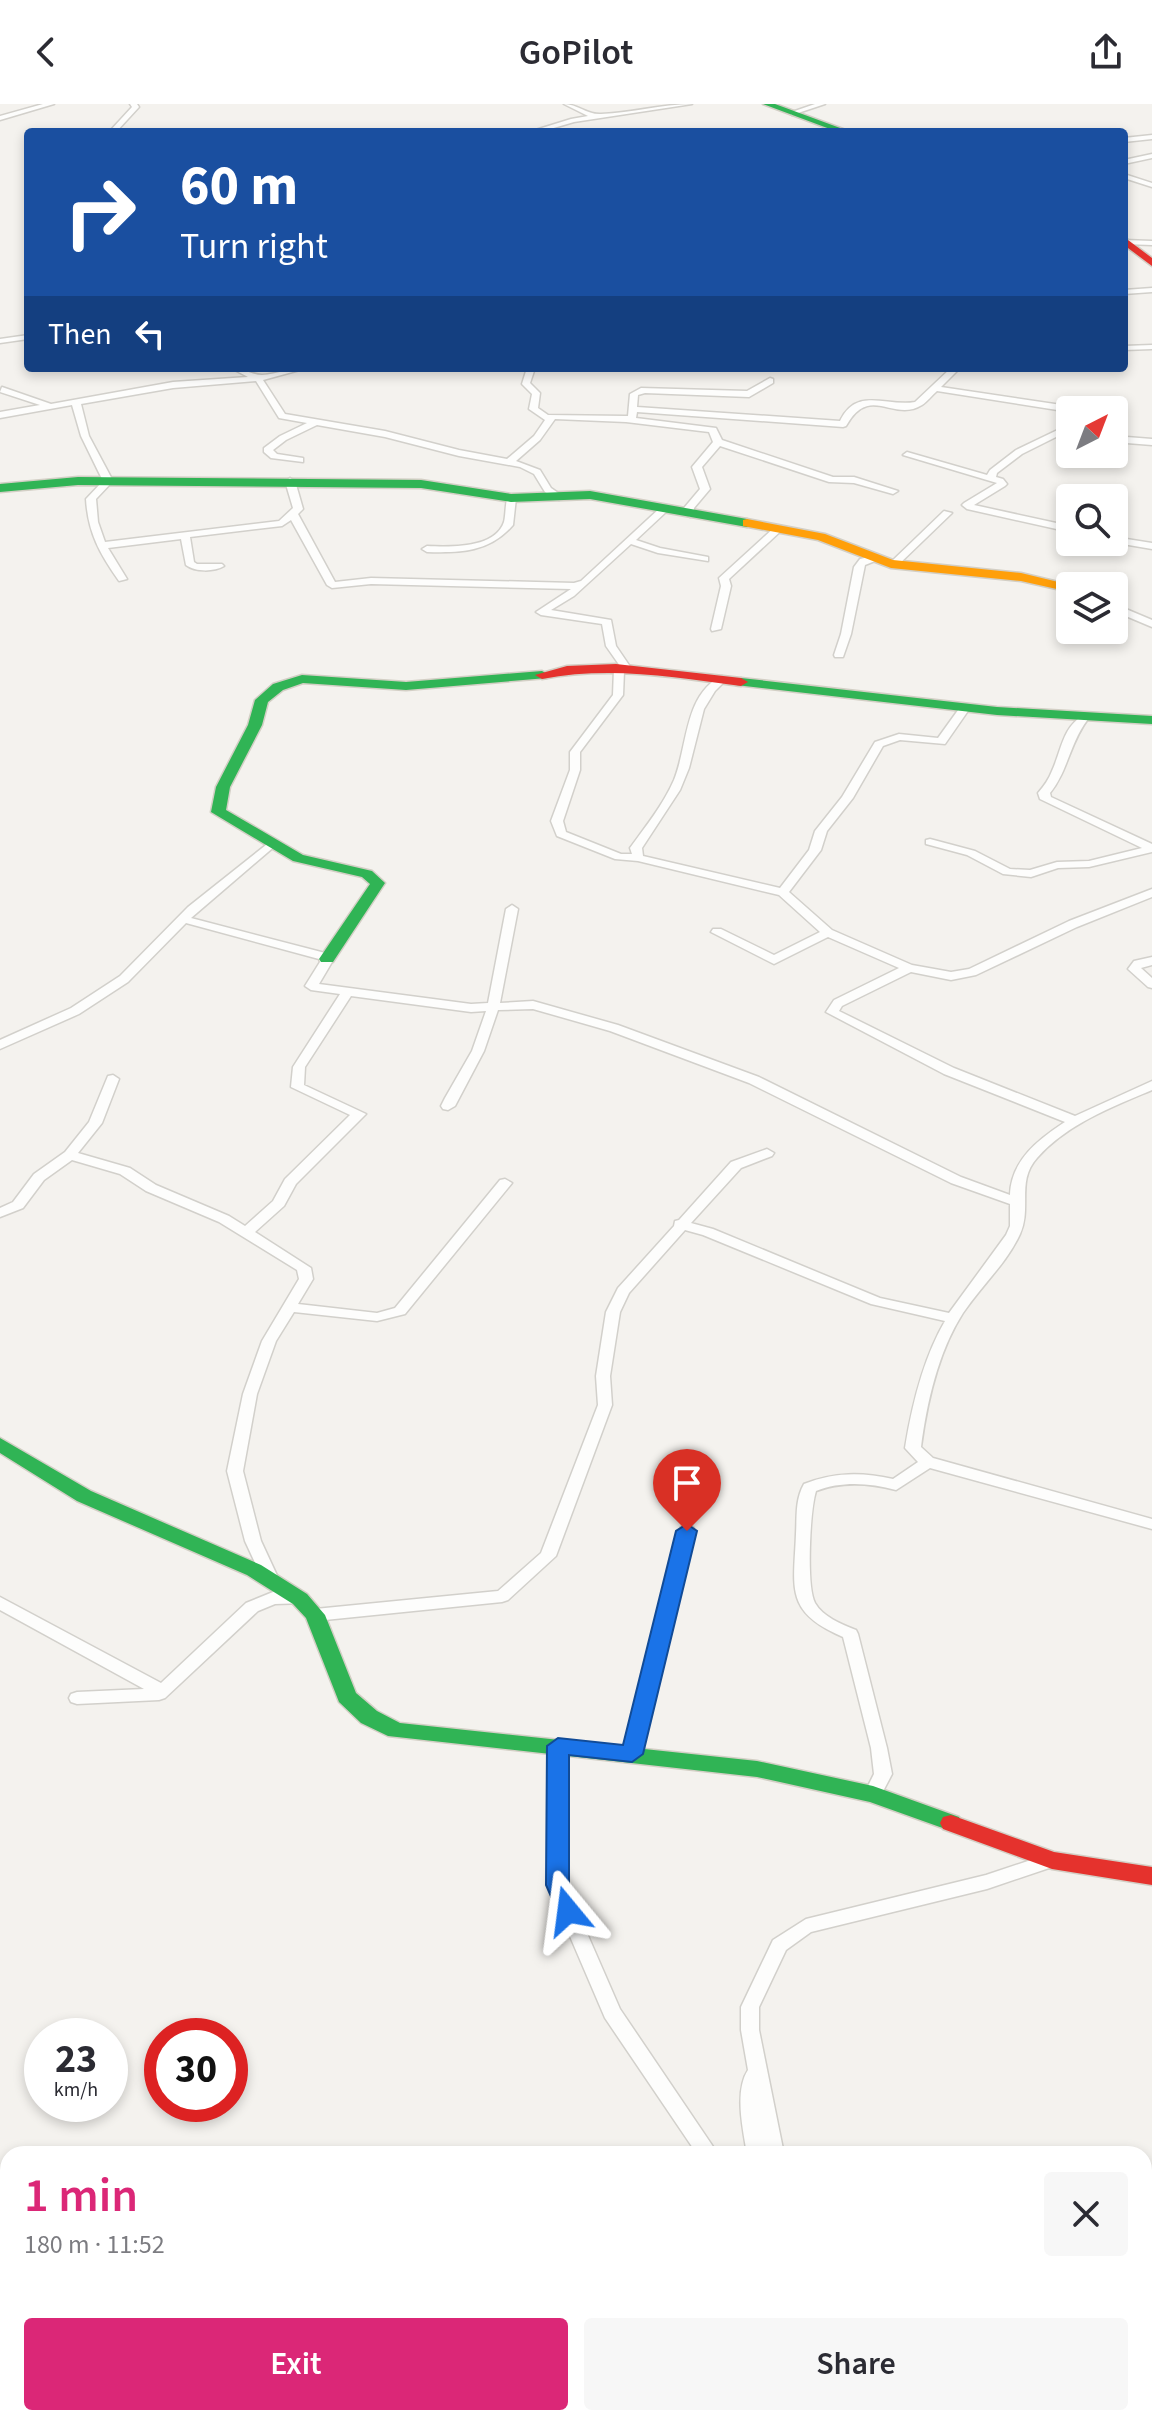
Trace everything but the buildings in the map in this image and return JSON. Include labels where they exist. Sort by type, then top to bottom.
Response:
[{"type":"street","points":[[0,118],[51,104]]},
{"type":"street","points":[[116,128],[136,107],[133,104]]},
{"type":"street","points":[[567,104],[597,117]]},
{"type":"street","points":[[549,128],[597,117],[689,104]]},
{"type":"street","points":[[767,104],[835,128]]},
{"type":"street","points":[[792,113],[822,104]]},
{"type":"street","points":[[1128,140],[1152,137]]},
{"type":"street","points":[[1128,161],[1152,156]]},
{"type":"street","points":[[1128,177],[1152,185]]},
{"type":"street","points":[[1128,241],[1152,243]]},
{"type":"street","points":[[1128,243],[1152,263]]},
{"type":"street","points":[[1128,292],[1152,290]]},
{"type":"street","points":[[0,341],[24,338]]},
{"type":"street","points":[[1128,348],[1152,347]]},
{"type":"street","points":[[244,372],[258,378],[282,416],[385,434],[509,462],[537,472],[548,490],[559,497]]},
{"type":"street","points":[[0,415],[173,385],[258,378],[286,372]]},
{"type":"street","points":[[530,372],[526,384],[536,393],[533,409],[547,418]]},
{"type":"street","points":[[634,409],[843,424],[850,410],[860,402],[913,405],[952,372]]},
{"type":"street","points":[[626,419],[632,417],[634,394],[644,390],[749,394],[770,381]]},
{"type":"street","points":[[934,388],[1056,407]]},
{"type":"street","points":[[2,390],[52,406]]},
{"type":"street","points":[[76,402],[85,436],[108,481]]},
{"type":"street","points":[[509,462],[537,438],[547,418],[559,414],[626,419],[713,430],[718,442],[832,480],[854,480],[893,491]]},
{"type":"street","points":[[300,460],[274,456],[267,450],[283,438],[315,423]]},
{"type":"street","points":[[991,477],[1019,452],[1056,434]]},
{"type":"street","points":[[1128,440],[1152,442]]},
{"type":"street","points":[[690,514],[689,508],[705,489],[697,467],[718,442]]},
{"type":"street","points":[[907,455],[991,477],[1002,484],[967,505],[1056,526]]},
{"type":"street","points":[[108,481],[91,499],[91,523],[100,546],[122,579]]},
{"type":"street","points":[[0,488],[108,481],[402,482],[511,498],[590,495],[843,543],[875,559],[894,564],[1021,577],[1056,585]]},
{"type":"street","points":[[100,546],[262,528],[294,516],[298,509],[290,481]]},
{"type":"street","points":[[427,549],[462,550],[483,546],[508,525],[511,498]]},
{"type":"street","points":[[663,510],[571,594],[541,612],[607,622],[611,646],[623,669],[618,695],[575,752],[575,770],[557,821],[561,834],[619,857],[638,858],[783,892],[828,933],[909,968],[939,976],[972,972],[1073,924],[1152,893]]},
{"type":"street","points":[[894,564],[947,513]]},
{"type":"street","points":[[294,516],[332,585],[371,581],[580,585]]},
{"type":"street","points":[[716,629],[726,586],[724,578],[778,529]]},
{"type":"street","points":[[185,536],[189,563],[195,567],[219,566]]},
{"type":"street","points":[[631,541],[705,559]]},
{"type":"street","points":[[1128,542],[1152,546]]},
{"type":"street","points":[[839,655],[849,633],[859,567],[875,559]]},
{"type":"street","points":[[1128,613],[1152,624]]},
{"type":"street","points":[[1015,1201],[956,1180],[754,1080],[681,1050],[533,1005],[493,1008],[311,986],[378,883],[367,874],[298,858],[218,812],[223,787],[250,735],[262,700],[278,687],[302,679],[406,686],[474,678],[538,676],[570,668],[623,669],[965,708],[1083,719],[1152,720]]},
{"type":"street","points":[[638,858],[636,848],[663,811],[683,770],[702,695],[722,679]]},
{"type":"street","points":[[783,892],[815,850],[821,831],[847,798],[879,744],[899,737],[941,742],[965,708]]},
{"type":"street","points":[[1083,719],[1069,737],[1065,762],[1044,793],[1046,799],[1152,848]]},
{"type":"street","points":[[930,842],[971,853],[1007,872],[1031,874],[1057,865],[1089,864],[1152,848]]},
{"type":"street","points":[[0,1045],[75,1011],[124,979],[183,919],[271,844]]},
{"type":"street","points":[[448,1106],[456,1083],[478,1054],[493,1008],[512,909]]},
{"type":"street","points":[[183,919],[327,959]]},
{"type":"street","points":[[717,932],[774,960],[828,933]]},
{"type":"street","points":[[1152,961],[1138,964],[1134,969],[1152,984]]},
{"type":"street","points":[[909,968],[838,1003],[832,1012],[949,1071],[1075,1121]]},
{"type":"street","points":[[248,1231],[279,1203],[290,1182],[359,1114],[297,1087],[299,1067],[348,992]]},
{"type":"street","points":[[0,1213],[18,1205],[39,1177],[70,1155],[95,1123],[113,1079]]},
{"type":"street","points":[[1152,1085],[1075,1121],[1055,1133],[1029,1158],[1015,1187],[1014,1233],[953,1318],[917,1413],[913,1448],[928,1462],[1152,1524]]},
{"type":"street","points":[[315,1615],[502,1596],[548,1556],[605,1405],[603,1376],[613,1312],[623,1291],[736,1165],[767,1153]]},
{"type":"street","points":[[70,1155],[125,1171],[151,1188],[248,1231],[304,1268],[306,1279],[269,1341],[250,1394],[235,1471],[253,1541],[272,1582]]},
{"type":"street","points":[[289,1307],[377,1317],[400,1311],[505,1183]]},
{"type":"street","points":[[680,1224],[708,1232],[876,1301],[953,1318]]},
{"type":"street","points":[[0,1444],[84,1496],[272,1582],[300,1599],[315,1615],[347,1697],[369,1717],[396,1730],[757,1769],[873,1794],[1052,1860],[1152,1876]]},
{"type":"street","points":[[873,1794],[883,1774],[850,1634],[831,1627],[809,1608],[799,1589],[802,1505],[809,1488],[826,1480],[851,1478],[896,1485],[928,1462]]},
{"type":"street","points":[[632,1754],[687,1531]]},
{"type":"street","points":[[77,1698],[150,1696],[162,1691],[252,1607],[273,1598],[300,1599]]},
{"type":"street","points":[[0,1603],[162,1691]]},
{"type":"street","points":[[558,1746],[557,1885],[612,2013],[703,2146]]},
{"type":"street","points":[[772,2146],[756,2060],[750,2007],[779,1945],[789,1935],[819,1922],[987,1882],[1052,1860]]},
{"type":"street","points":[[756,2060],[750,2113],[756,2146]]},
{"type":"traffic: fast","points":[[767,104],[836,128]]},
{"type":"traffic: fast","points":[[0,488],[78,481],[421,484],[511,498],[590,495],[747,523]]},
{"type":"traffic: fast","points":[[327,959],[378,883],[367,874],[298,858],[218,812],[223,787],[255,725],[262,700],[278,687],[302,679],[406,686],[542,675]]},
{"type":"traffic: fast","points":[[741,682],[997,711],[1152,720]]},
{"type":"traffic: fast","points":[[0,1444],[84,1496],[254,1570],[300,1599],[315,1615],[347,1697],[369,1717],[396,1730],[757,1769],[873,1794],[951,1823]]},
{"type":"traffic: slow","points":[[747,523],[821,537],[891,564],[1021,577],[1056,585]]},
{"type":"traffic: jam","points":[[1128,243],[1152,263]]},
{"type":"traffic: jam","points":[[542,675],[567,670],[616,668],[741,682]]},
{"type":"traffic: jam","points":[[951,1823],[1052,1860],[1152,1876]]},
{"type":"route","points":[[568,1911],[557,1885],[558,1746],[632,1754],[687,1531]]}]
